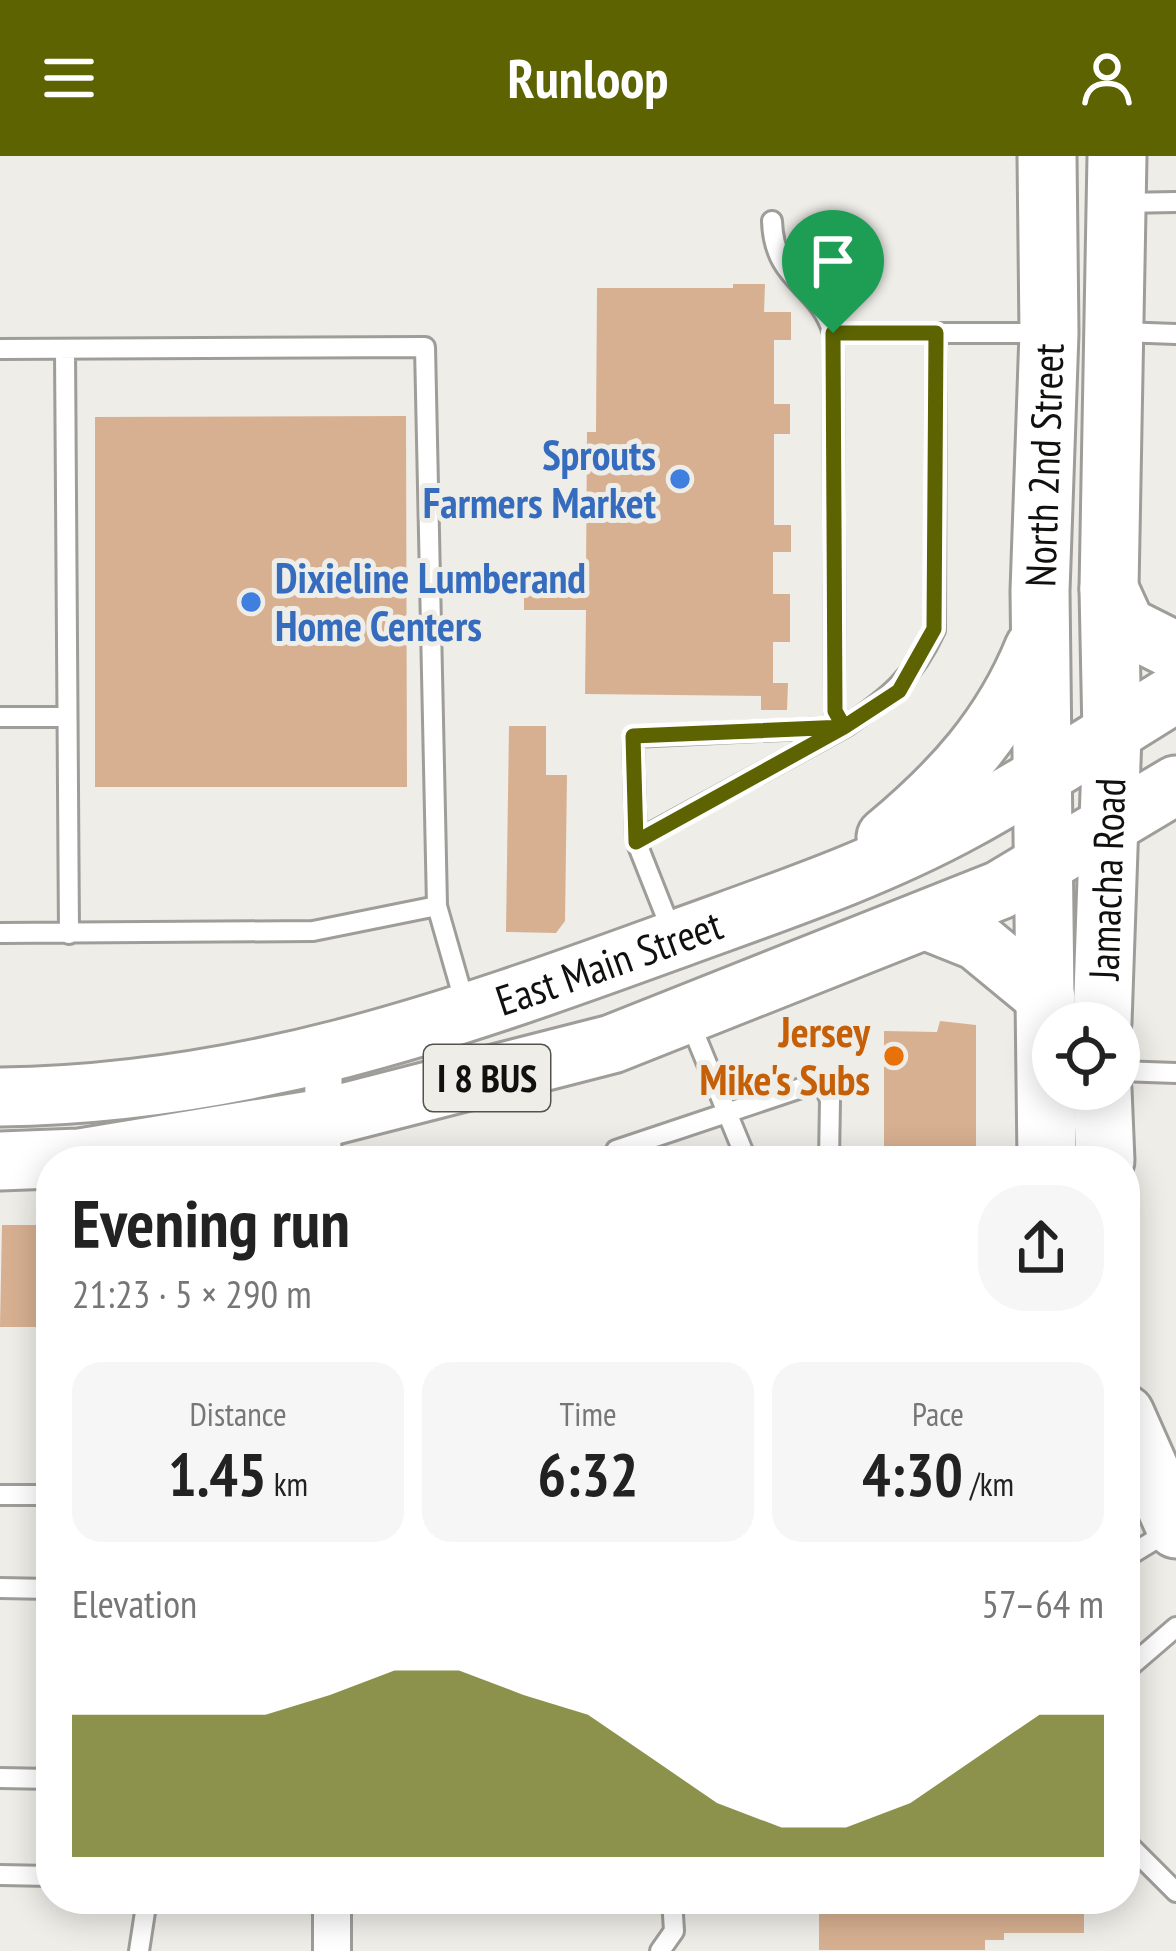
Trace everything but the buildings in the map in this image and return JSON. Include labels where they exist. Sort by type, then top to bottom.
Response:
[{"type":"main road","name":"North 2nd Street","points":[[1042,776],[1048,156]]},
{"type":"main road","name":"North 2nd Street","points":[[1112,734],[1109,589],[1118,180]]},
{"type":"main road","points":[[1109,589],[1126,626],[1176,651]]},
{"type":"main road","points":[[837,878],[934,796],[979,748],[1017,691],[1041,630]]},
{"type":"main road","name":"East Main Street","points":[[0,1097],[70,1096],[181,1082],[325,1055],[467,1013],[837,878],[964,821],[1176,693]]},
{"type":"main road","name":"Jamacha Road","points":[[1103,1002],[1112,734]]},
{"type":"main road","name":"Jamacha Road","points":[[1042,776],[1047,1146]]},
{"type":"main road","name":"East Main Street","points":[[242,1146],[323,1140],[687,1016],[927,921],[1045,864],[1176,785]]},
{"type":"main road","points":[[927,921],[977,940],[1046,998]]},
{"type":"main road","points":[[1103,1110],[1104,1146]]},
{"type":"main road","name":"East Main Street","points":[[0,1161],[36,1160]]},
{"type":"main road","points":[[1140,1448],[1176,1528]]},
{"type":"street","points":[[323,1140],[325,1055]]},
{"type":"street","points":[[332,1914],[332,1951]]},
{"type":"lane","points":[[1118,180],[1176,202]]},
{"type":"lane","points":[[772,221],[778,261],[827,311],[833,333],[835,711],[844,727]]},
{"type":"lane","points":[[1118,332],[1176,334]]},
{"type":"lane","points":[[833,333],[1049,333]]},
{"type":"lane","points":[[636,842],[844,727],[899,691],[934,629],[936,333]]},
{"type":"lane","points":[[0,349],[424,347],[437,906],[467,1013]]},
{"type":"lane","points":[[65,349],[68,934]]},
{"type":"lane","points":[[0,717],[67,717]]},
{"type":"lane","points":[[675,939],[636,842],[633,736],[844,727]]},
{"type":"lane","points":[[0,933],[314,932],[437,906]]},
{"type":"lane","points":[[687,1016],[741,1146]]},
{"type":"lane","points":[[1140,1071],[1176,1073]]},
{"type":"lane","points":[[628,1146],[822,1081],[830,1100],[830,1146]]},
{"type":"lane","points":[[0,1496],[36,1496]]},
{"type":"lane","points":[[1140,1549],[1176,1528]]},
{"type":"lane","points":[[0,1588],[36,1588]]},
{"type":"lane","points":[[1140,1658],[1176,1627]]},
{"type":"lane","points":[[0,1778],[36,1779]]},
{"type":"lane","points":[[1140,1856],[1176,1892]]},
{"type":"lane","points":[[0,1875],[36,1876]]},
{"type":"lane","points":[[139,1951],[145,1914]]},
{"type":"lane","points":[[660,1951],[674,1931],[673,1914]]},
{"type":"place","name":"Sprouts Farmers Market","points":[[680,479]]},
{"type":"place","name":"Dixieline Lumberand Home Centers","points":[[251,602]]},
{"type":"place","name":"Jersey Mike's Subs","points":[[894,1056]]},
{"type":"route","points":[[833,333],[835,711],[844,727],[636,842],[633,736],[844,727],[899,691],[920,664],[934,629],[938,585],[936,333],[833,333]]}]
